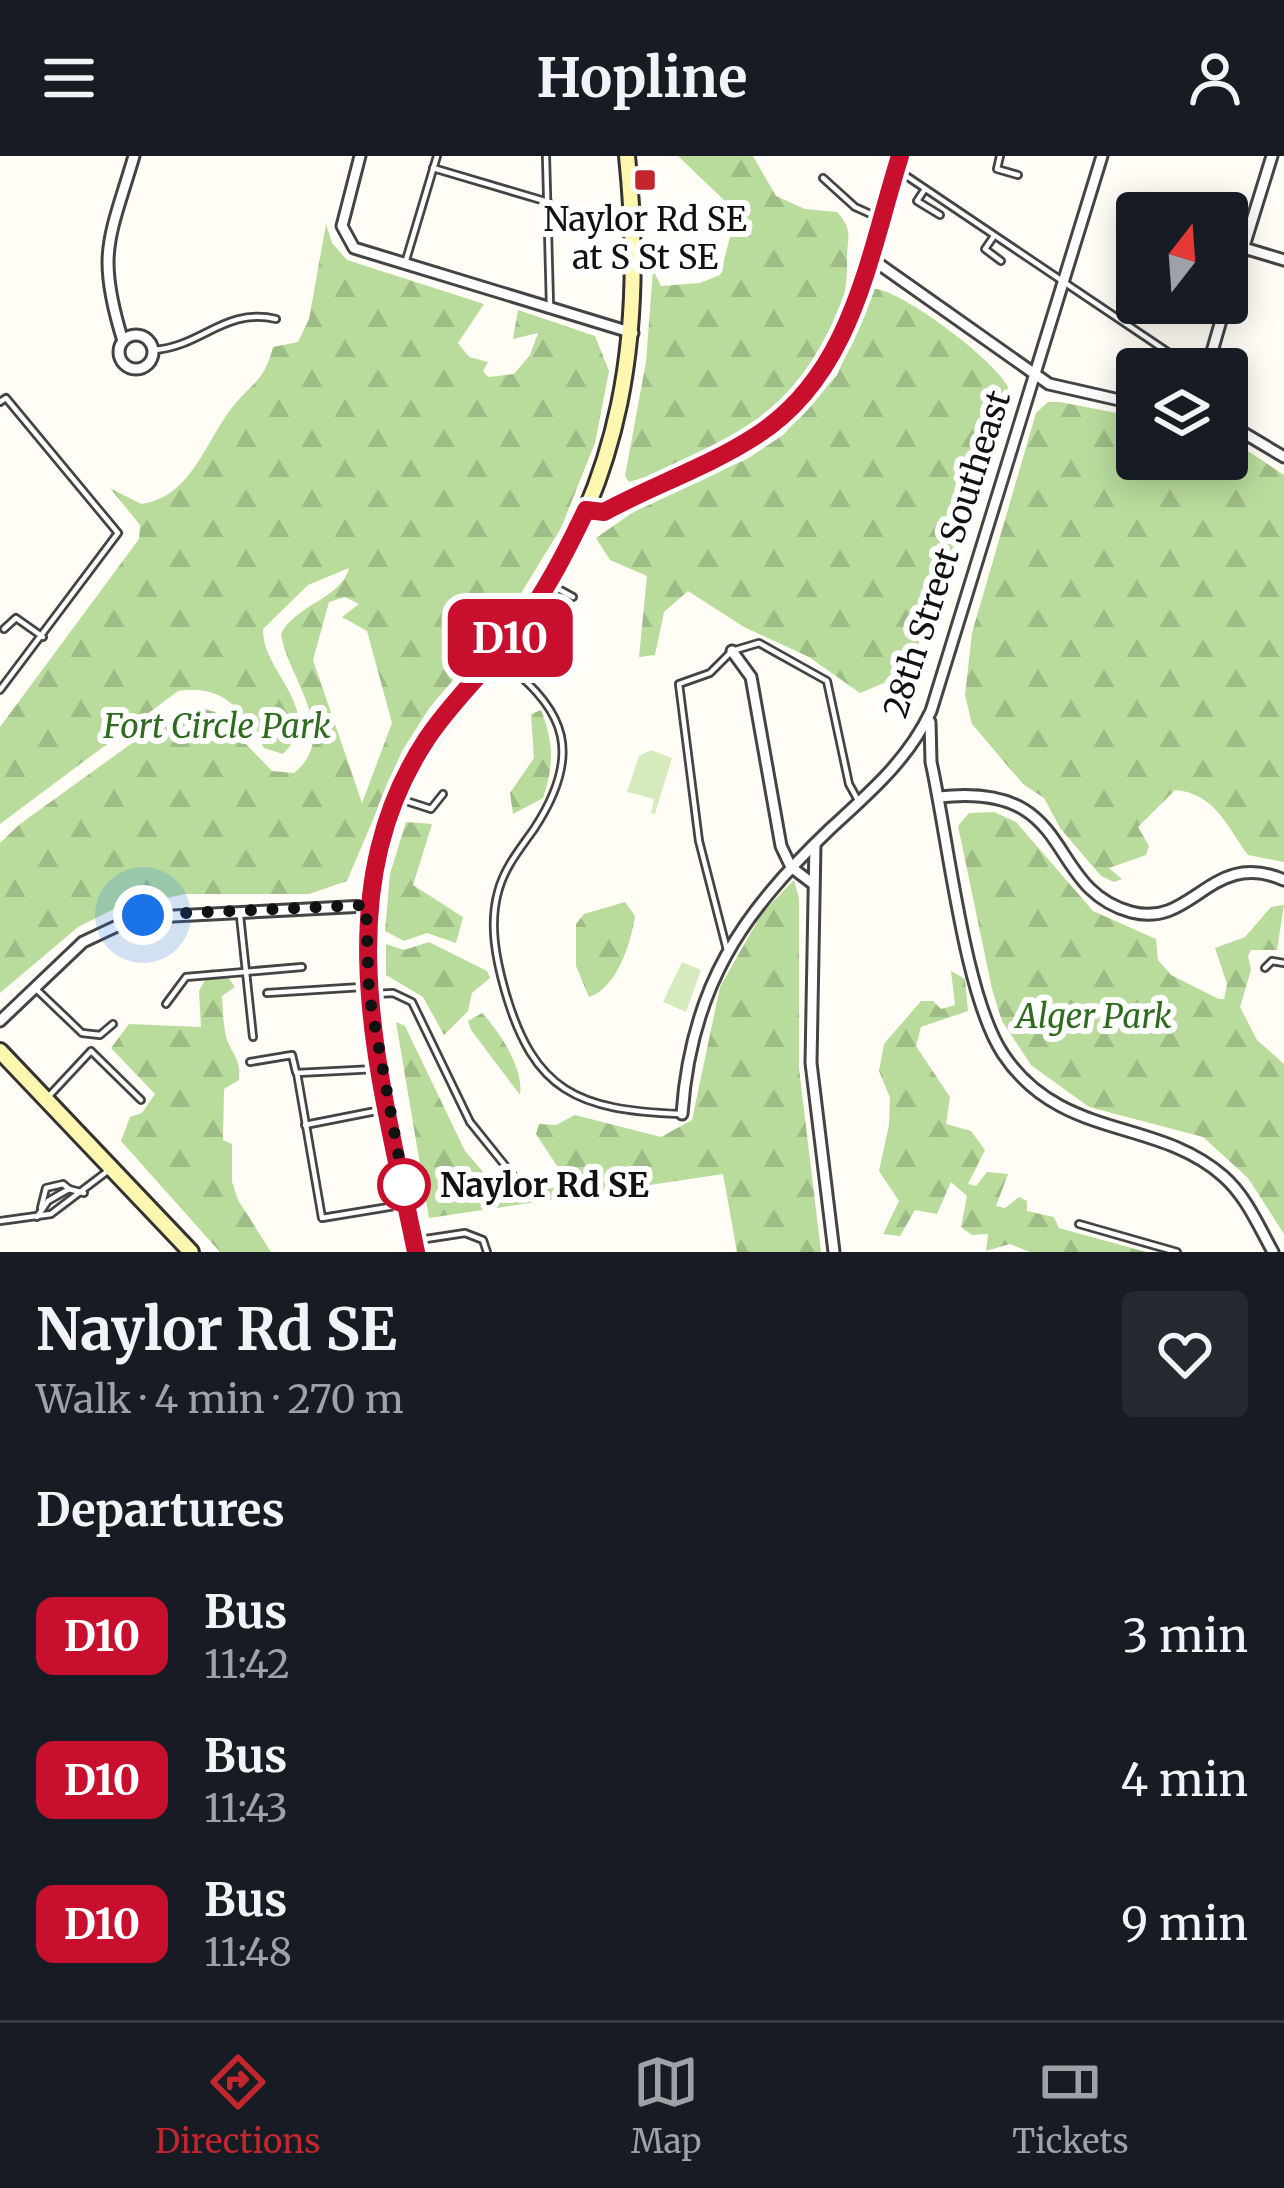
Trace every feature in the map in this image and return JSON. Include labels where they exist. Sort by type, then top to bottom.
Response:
[{"type":"street","points":[[123,340],[144,336],[154,350],[147,365],[131,368],[120,357],[123,340],[106,291],[106,256],[134,156]]},
{"type":"street","points":[[360,156],[342,226],[354,248],[633,333]]},
{"type":"street","points":[[415,1246],[369,990],[366,905],[395,798],[433,729],[495,657],[548,584],[586,510],[616,423],[633,333],[636,253],[627,156]]},
{"type":"street","name":"28th Street Southeast","points":[[682,1114],[694,1032],[727,950],[759,901],[899,764],[931,711],[1102,156]]},
{"type":"street","points":[[1248,235],[1272,156]]},
{"type":"street","points":[[586,510],[604,512],[735,448],[784,416],[834,353],[897,162]]},
{"type":"street","points":[[1248,249],[1284,260]]},
{"type":"street","points":[[869,257],[1049,384],[1116,399]]},
{"type":"street","points":[[1248,436],[1284,457]]},
{"type":"street","points":[[732,651],[751,676],[781,846],[791,867],[812,883]]},
{"type":"street","points":[[931,711],[931,762],[982,1008],[1009,1063],[1064,1111],[1188,1154],[1216,1170],[1245,1200],[1273,1252]]},
{"type":"street","points":[[899,764],[914,756],[931,762]]},
{"type":"street","points":[[939,797],[988,794],[1021,806],[1099,893],[1129,911],[1173,910],[1232,873],[1256,871],[1284,880]]},
{"type":"street","points":[[814,844],[812,1063],[834,1252]]},
{"type":"street","points":[[0,1021],[82,942],[126,921],[157,913],[366,905]]},
{"type":"street","points":[[0,1051],[191,1252]]},
{"type":"lane","points":[[404,264],[437,156]]},
{"type":"lane","points":[[546,156],[550,308]]},
{"type":"lane","points":[[1000,156],[997,169],[1018,175]]},
{"type":"lane","points":[[897,162],[925,189],[1161,348]]},
{"type":"lane","points":[[433,168],[548,202]]},
{"type":"lane","points":[[823,178],[855,207],[880,218]]},
{"type":"lane","points":[[925,189],[917,201],[940,215]]},
{"type":"lane","points":[[994,236],[985,249],[1000,261]]},
{"type":"lane","points":[[636,253],[660,253]]},
{"type":"lane","points":[[154,350],[170,349],[245,314],[276,319]]},
{"type":"lane","points":[[0,402],[6,398],[118,532],[0,690]]},
{"type":"lane","points":[[548,584],[573,597]]},
{"type":"lane","points":[[4,629],[16,618],[43,637]]},
{"type":"lane","points":[[727,950],[699,841],[677,692],[684,680],[710,673],[732,651],[759,643],[826,681],[849,784],[859,802]]},
{"type":"lane","points":[[495,657],[551,707],[563,748],[559,784],[502,880],[493,916],[516,1030],[525,1052],[559,1086],[615,1106],[682,1114]]},
{"type":"lane","points":[[395,798],[431,809],[443,794]]},
{"type":"lane","points":[[239,910],[253,1037]]},
{"type":"lane","points":[[1265,968],[1272,961],[1284,963]]},
{"type":"lane","points":[[166,1004],[186,977],[302,967]]},
{"type":"lane","points":[[34,987],[82,1033],[100,1035],[113,1024]]},
{"type":"lane","points":[[267,993],[369,990],[412,1002],[470,1122],[520,1184]]},
{"type":"lane","points":[[47,1098],[92,1051],[141,1100]]},
{"type":"lane","points":[[250,1062],[292,1055],[322,1218],[407,1204]]},
{"type":"lane","points":[[297,1073],[382,1068]]},
{"type":"lane","points":[[305,1125],[390,1108]]},
{"type":"lane","points":[[0,1221],[51,1214],[113,1166]]},
{"type":"lane","points":[[37,1217],[46,1188],[56,1184],[84,1193]]},
{"type":"lane","points":[[41,1208],[69,1189]]},
{"type":"lane","points":[[1079,1224],[1177,1252]]},
{"type":"lane","points":[[415,1246],[465,1233],[483,1240],[487,1252]]},
{"type":"green space","points":[[678,156],[753,156],[776,196],[805,209],[837,212],[848,236],[842,304],[827,342],[775,405],[704,452],[629,482],[625,476],[646,362],[653,270],[661,286],[700,283],[720,275],[730,237],[725,201]]},
{"type":"green space","name":"Fort Circle Park","points":[[326,224],[332,243],[347,260],[484,304],[458,343],[469,357],[488,362],[483,371],[488,377],[514,374],[530,355],[538,333],[513,339],[518,310],[595,336],[609,371],[595,443],[561,528],[504,621],[430,707],[402,751],[347,881],[309,894],[185,894],[112,910],[78,927],[0,993],[0,843],[20,824],[171,715],[198,707],[215,712],[272,771],[294,773],[307,758],[313,723],[281,634],[337,587],[349,568],[308,585],[263,629],[265,645],[296,707],[295,738],[283,754],[264,748],[240,712],[220,696],[178,691],[0,824],[0,727],[139,539],[140,525],[110,488],[141,504],[172,491],[261,376],[273,347],[298,342],[309,319]],"holes":[[[345,597],[359,604],[342,617],[367,631],[392,723],[362,803],[313,660],[329,602]]]},
{"type":"green space","points":[[875,289],[950,330],[989,364],[1009,390],[958,562],[946,586],[925,604],[915,670],[860,693],[809,657],[744,627],[688,591],[664,612],[655,655],[639,657],[647,576],[610,560],[596,538],[642,506],[747,459],[783,435],[837,375]]},
{"type":"green space","points":[[1048,402],[1116,413],[1116,480],[1248,480],[1248,451],[1284,475],[1284,862],[1248,855],[1211,805],[1175,790],[1138,827],[1149,846],[1146,855],[1109,868],[1122,879],[1114,882],[1101,876],[1060,828],[1044,798],[1023,784],[972,724],[965,695],[972,633],[1036,413]]},
{"type":"green space","points":[[541,710],[550,744],[547,786],[543,798],[513,814],[510,793],[534,758],[531,714]]},
{"type":"green space","points":[[651,750],[672,758],[655,814],[651,813],[654,799],[627,792],[639,756]]},
{"type":"green space","name":"Alger Park","points":[[994,812],[1016,822],[1093,911],[1156,939],[1158,960],[1171,975],[1219,999],[1224,999],[1227,984],[1215,948],[1245,937],[1271,907],[1284,905],[1277,950],[1251,950],[1248,956],[1251,970],[1240,1007],[1257,1040],[1284,1064],[1284,1234],[1248,1178],[1203,1137],[1089,1107],[1031,1065],[1002,1021],[992,989],[958,826],[969,813]]},
{"type":"green space","points":[[406,822],[432,824],[413,885],[463,917],[456,943],[427,933],[404,941],[385,931],[390,874]]},
{"type":"green space","points":[[794,880],[799,899],[799,1068],[821,1252],[737,1252],[723,1174],[429,1218],[396,1022],[405,1026],[465,1151],[485,1174],[513,1193],[553,1188],[560,1185],[563,1175],[536,1134],[539,1124],[556,1125],[575,1115],[661,1137],[692,1120],[720,987],[762,913]]},
{"type":"green space","points":[[625,902],[635,916],[626,951],[615,975],[589,997],[576,966],[576,924],[584,914]]},
{"type":"green space","points":[[429,942],[487,971],[490,978],[472,993],[468,1011],[444,1035],[423,997],[386,975],[386,944],[404,950]]},
{"type":"green space","points":[[682,962],[701,970],[686,1012],[663,1002]]},
{"type":"green space","points":[[211,969],[223,971],[235,987],[222,996],[226,1035],[239,1073],[239,1080],[224,1089],[223,1140],[232,1144],[232,1182],[238,1200],[271,1252],[220,1252],[121,1141],[130,1117],[142,1113],[155,1094],[111,1048],[129,1024],[201,1027],[199,991]]},
{"type":"green space","points":[[951,971],[965,979],[968,1011],[921,1027],[916,1046],[950,1097],[946,1124],[971,1131],[985,1150],[968,1184],[976,1186],[987,1172],[1008,1174],[996,1206],[1005,1208],[1019,1197],[1027,1201],[1027,1211],[1054,1217],[1059,1228],[1146,1252],[1030,1252],[1010,1244],[986,1251],[988,1234],[972,1235],[961,1227],[967,1196],[951,1182],[937,1214],[915,1210],[900,1236],[883,1234],[899,1201],[879,1171],[889,1125],[890,1098],[879,1071],[884,1044],[921,1001],[933,1001],[941,1009],[955,1005]]},
{"type":"green space","points":[[482,1013],[514,1063],[520,1095],[471,1030],[468,1021]]},
{"type":"bus line","name":"D10","points":[[416,1252],[366,967],[366,905],[390,808],[433,729],[515,633],[542,593],[586,510],[604,512],[744,443],[784,416],[814,383],[850,320],[900,156]]},
{"type":"place","name":"Naylor Rd SE at S St SE","points":[[645,180]]},
{"type":"place","name":"Naylor Rd SE","points":[[404,1185]]},
{"type":"route","points":[[143,915],[366,905],[369,994],[404,1185]]}]
